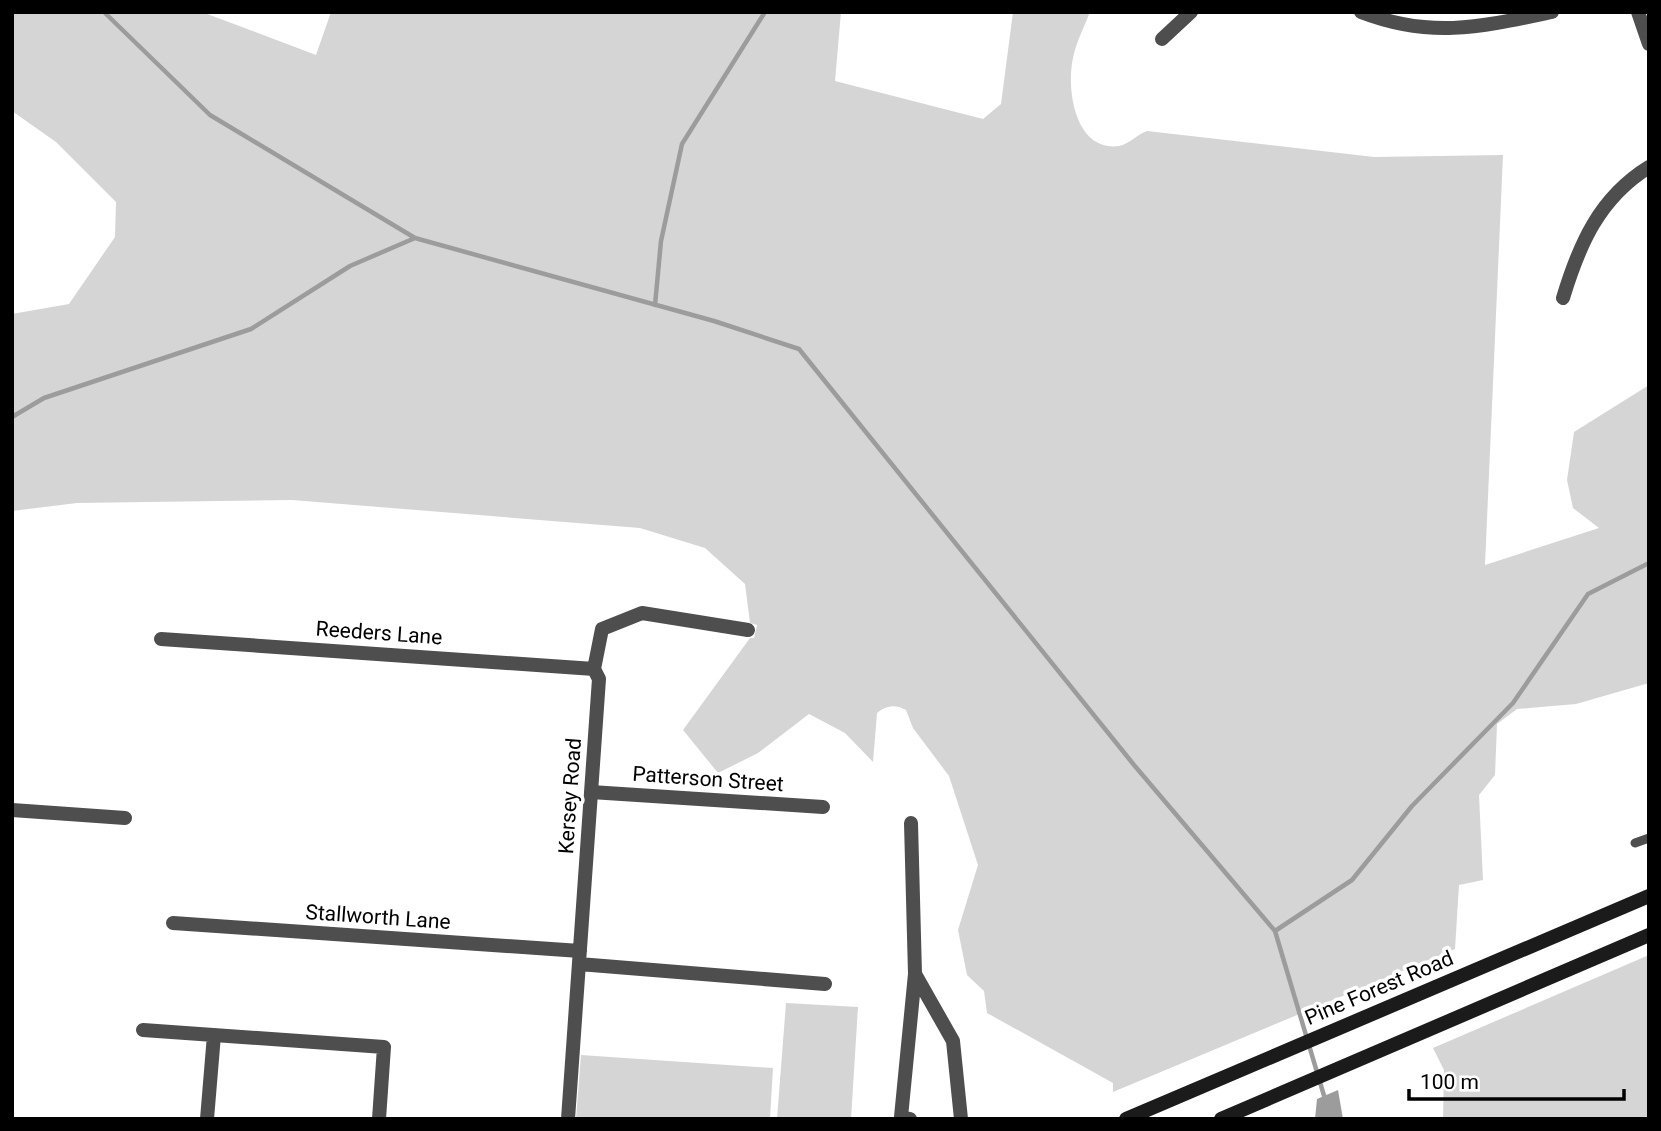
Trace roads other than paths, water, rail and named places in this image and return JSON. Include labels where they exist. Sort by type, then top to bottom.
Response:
[{"type":"main road","name":"Pine Forest Road","points":[[1126,1119],[1649,896]]},
{"type":"main road","points":[[1221,1119],[1649,935]]},
{"type":"street","points":[[1162,39],[1191,12]]},
{"type":"street","points":[[1361,12],[1411,27],[1450,30],[1552,12]]},
{"type":"street","points":[[1639,12],[1649,44]]},
{"type":"street","points":[[1563,298],[1580,247],[1595,219],[1616,193],[1649,167]]},
{"type":"street","name":"Kersey Road","points":[[568,1119],[599,679],[594,669],[602,629],[642,613],[748,630]]},
{"type":"street","name":"Reeders Lane","points":[[161,639],[594,669]]},
{"type":"street","name":"Patterson Street","points":[[591,792],[822,807]]},
{"type":"street","points":[[12,810],[125,818]]},
{"type":"street","points":[[910,1119],[901,1116],[915,974],[911,823]]},
{"type":"street","name":"Stallworth Lane","points":[[173,923],[579,958],[825,984]]},
{"type":"street","points":[[915,974],[953,1041],[960,1118]]},
{"type":"street","points":[[143,1030],[384,1047],[379,1119]]},
{"type":"street","points":[[207,1119],[214,1035]]},
{"type":"lane","points":[[1635,843],[1649,838]]},
{"type":"waterway","points":[[104,12],[210,115],[415,238],[714,321],[799,349],[1134,765],[1275,931],[1325,1099]]},
{"type":"waterway","points":[[655,305],[661,241],[682,144],[765,12]]},
{"type":"waterway","points":[[12,417],[44,398],[251,329],[350,266],[415,238]]},
{"type":"waterway","points":[[1275,931],[1352,880],[1412,806],[1513,703],[1588,594],[1649,563]]}]
